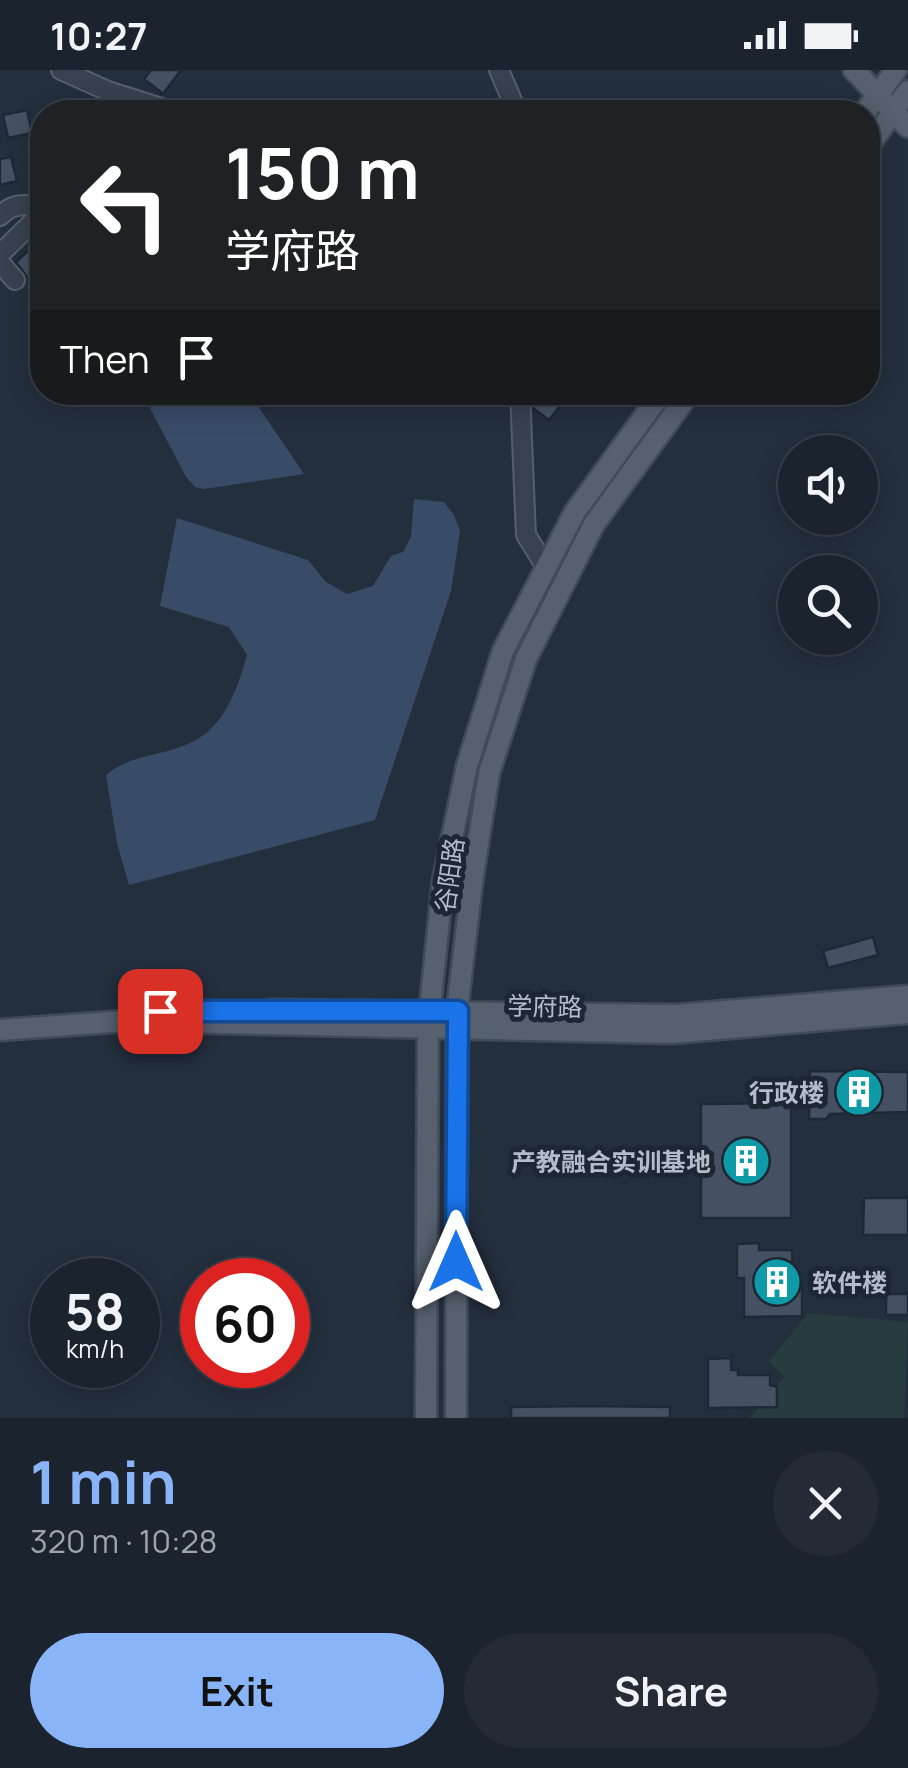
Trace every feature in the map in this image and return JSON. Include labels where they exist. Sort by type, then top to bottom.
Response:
[{"type":"main road","points":[[854,70],[903,100],[908,128]]},
{"type":"main road","points":[[880,130],[903,100]]},
{"type":"main road","name":"谷阳路","points":[[426,1418],[429,1019],[443,881],[466,766],[503,651],[546,567],[575,512],[653,405]]},
{"type":"main road","name":"谷阳路","points":[[456,1418],[457,1020],[489,773],[526,659],[594,524],[681,405]]},
{"type":"main road","name":"学府路","points":[[457,1020],[676,1015],[908,996]]},
{"type":"main road","name":"学府路","points":[[0,1019],[122,1011],[457,1020],[671,1033],[908,1013]]},
{"type":"main road","name":"学府路","points":[[0,1030],[126,1021],[429,1019]]},
{"type":"lane","points":[[61,70],[136,100]]},
{"type":"lane","points":[[499,70],[512,100]]},
{"type":"lane","points":[[0,216],[6,209],[30,206]]},
{"type":"lane","points":[[0,254],[30,223]]},
{"type":"lane","points":[[0,263],[15,280]]},
{"type":"lane","points":[[521,405],[526,535],[546,567]]},
{"type":"green space","points":[[808,1313],[908,1322],[904,1418],[749,1418],[784,1377],[769,1361]]},
{"type":"water","points":[[148,405],[257,405],[304,474],[204,489],[195,487]]},
{"type":"water","points":[[414,499],[444,502],[460,531],[451,591],[375,820],[129,885],[117,843],[106,775],[125,763],[188,744],[211,729],[233,695],[247,655],[229,627],[160,606],[177,518],[308,560],[326,582],[347,594],[373,586],[391,556],[403,552],[411,537]]},
{"type":"building","points":[[151,70],[181,70],[163,94],[144,79]]},
{"type":"building","points":[[27,110],[30,133],[8,138],[3,115]]},
{"type":"building","points":[[11,157],[17,181],[0,185],[0,159]]},
{"type":"building","points":[[30,249],[30,281],[16,262]]},
{"type":"building","points":[[533,405],[561,405],[549,420]]},
{"type":"building","points":[[873,937],[878,955],[828,968],[823,951]]},
{"type":"building","name":"行政楼","points":[[810,1071],[908,1072],[908,1112],[830,1114],[826,1119],[809,1119]]},
{"type":"building","name":"产教融合实训基地","points":[[791,1103],[791,1218],[701,1218],[701,1104]]},
{"type":"building","points":[[864,1198],[908,1198],[908,1235],[863,1235]]},
{"type":"building","name":"软件楼","points":[[759,1243],[759,1250],[792,1250],[793,1286],[802,1286],[802,1316],[744,1317],[744,1278],[737,1278],[737,1244]]},
{"type":"building","points":[[886,1294],[908,1294],[908,1315],[886,1315]]},
{"type":"building","points":[[731,1358],[731,1370],[738,1370],[738,1375],[770,1375],[770,1385],[777,1387],[777,1407],[708,1408],[708,1359]]},
{"type":"building","points":[[511,1407],[670,1407],[670,1418],[511,1418]]},
{"type":"place","name":"行政楼","points":[[859,1092]]},
{"type":"place","name":"产教融合实训基地","points":[[746,1161]]},
{"type":"place","name":"软件楼","points":[[777,1282]]},
{"type":"route","points":[[160,1011],[458,1011],[456,1262]]}]
